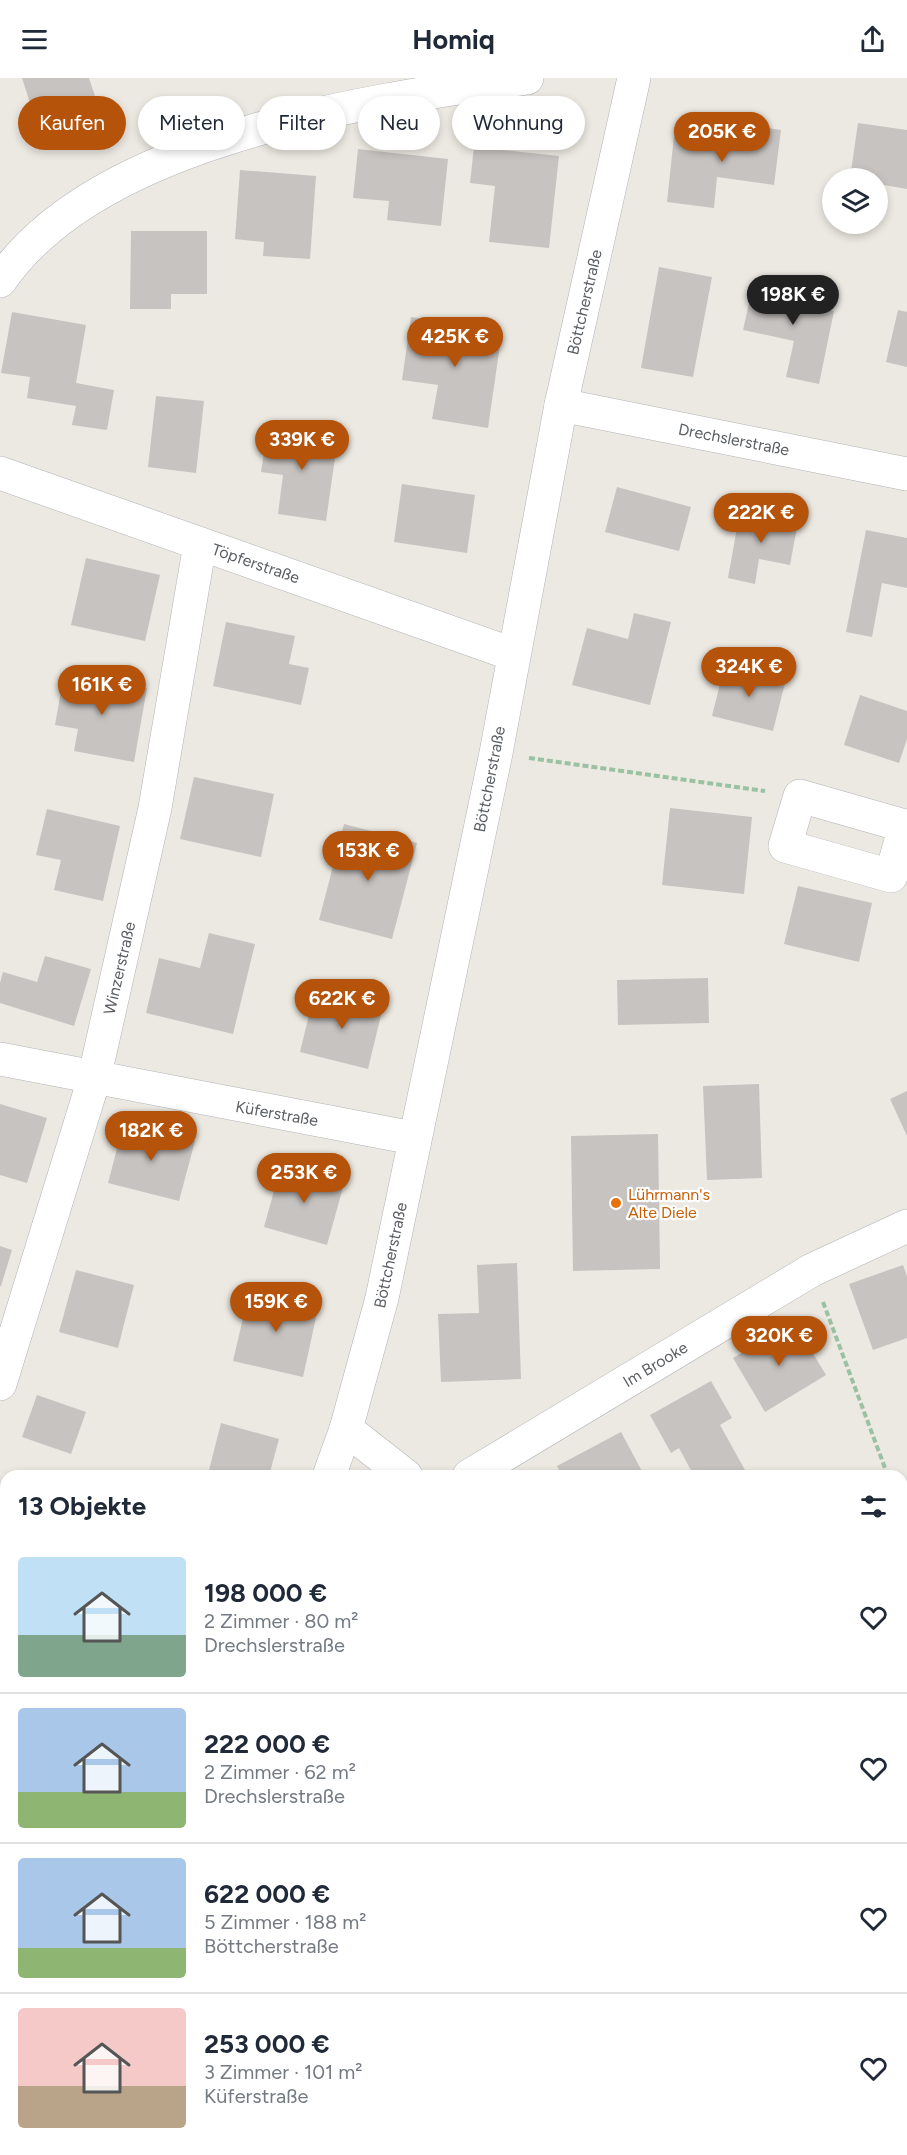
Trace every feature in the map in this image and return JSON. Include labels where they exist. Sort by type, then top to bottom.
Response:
[{"type":"street","points":[[0,281],[14,260],[54,222],[104,190],[191,152],[235,136],[318,114],[409,96],[526,78]]},
{"type":"street","name":"Böttcherstraße","points":[[331,1470],[346,1430],[382,1298],[413,1138],[496,753],[561,405],[634,78]]},
{"type":"street","name":"Drechslerstraße","points":[[561,405],[907,474]]},
{"type":"street","name":"Töpferstraße","points":[[0,473],[513,654]]},
{"type":"street","name":"Winzerstraße","points":[[0,1384],[94,1079],[155,808],[200,544]]},
{"type":"street","points":[[800,796],[905,825],[899,878],[785,846],[800,796]]},
{"type":"street","name":"Küferstraße","points":[[0,1059],[94,1079],[413,1138]]},
{"type":"street","name":"Im Brooke","points":[[479,1470],[812,1270],[907,1226]]},
{"type":"street","points":[[346,1430],[398,1470]]},
{"type":"path","points":[[496,753],[800,796]]},
{"type":"path","points":[[812,1270],[886,1470]]},
{"type":"building","points":[[22,78],[89,78],[95,96],[28,96]]},
{"type":"building","points":[[724,122],[781,130],[774,185],[717,177],[714,208],[667,202],[674,136],[721,142]]},
{"type":"building","points":[[858,123],[907,130],[907,189],[888,186],[888,168],[851,168]]},
{"type":"building","points":[[358,149],[448,159],[441,226],[387,220],[389,201],[353,198]]},
{"type":"building","points":[[474,150],[502,150],[559,156],[549,248],[489,242],[495,186],[470,183]]},
{"type":"building","points":[[240,170],[316,176],[310,259],[263,256],[264,242],[235,239]]},
{"type":"building","points":[[131,231],[207,231],[207,294],[171,294],[171,309],[130,309]]},
{"type":"building","points":[[659,267],[712,277],[693,377],[641,368]]},
{"type":"building","points":[[754,281],[832,298],[830,310],[834,311],[819,384],[786,377],[794,341],[743,330]]},
{"type":"building","points":[[898,310],[907,312],[907,367],[886,362]]},
{"type":"building","points":[[12,312],[86,325],[76,383],[114,390],[107,430],[72,425],[76,406],[27,398],[30,377],[1,373]]},
{"type":"building","points":[[411,317],[502,331],[488,428],[432,419],[438,385],[402,380]]},
{"type":"building","points":[[156,396],[204,401],[196,473],[148,467]]},
{"type":"building","points":[[268,427],[338,437],[326,521],[278,514],[283,475],[261,472]]},
{"type":"building","points":[[402,484],[475,495],[467,553],[394,542]]},
{"type":"building","points":[[617,487],[691,507],[679,551],[605,532]]},
{"type":"building","points":[[740,511],[798,522],[790,565],[759,559],[755,584],[728,578]]},
{"type":"building","points":[[866,530],[907,538],[907,588],[882,583],[872,637],[846,632]]},
{"type":"building","points":[[86,558],[160,575],[145,641],[71,625]]},
{"type":"building","points":[[634,613],[671,622],[650,705],[572,685],[587,628],[628,639]]},
{"type":"building","points":[[226,622],[295,636],[289,664],[309,668],[301,705],[213,686]]},
{"type":"building","points":[[725,664],[786,679],[773,731],[712,716]]},
{"type":"building","points":[[64,674],[147,688],[134,762],[74,751],[78,729],[55,725]]},
{"type":"building","points":[[860,695],[907,711],[907,739],[899,763],[844,745]]},
{"type":"building","points":[[194,777],[274,794],[261,857],[180,839]]},
{"type":"building","points":[[670,808],[752,817],[744,894],[662,885]]},
{"type":"building","points":[[47,809],[120,826],[103,901],[54,890],[61,860],[36,855]]},
{"type":"building","points":[[344,824],[417,843],[392,939],[319,920]]},
{"type":"building","points":[[798,886],[872,903],[859,962],[784,944]]},
{"type":"building","points":[[209,933],[255,944],[233,1034],[146,1013],[159,958],[200,968]]},
{"type":"building","points":[[45,956],[91,969],[74,1026],[0,1003],[0,983],[3,972],[37,982]]},
{"type":"building","points":[[708,978],[709,1023],[618,1025],[617,980]]},
{"type":"building","points":[[315,990],[383,1007],[368,1069],[300,1052]]},
{"type":"building","points":[[759,1084],[762,1178],[707,1180],[703,1086]]},
{"type":"building","points":[[907,1091],[907,1136],[890,1099]]},
{"type":"building","points":[[0,1104],[47,1118],[27,1183],[0,1175]]},
{"type":"building","points":[[124,1122],[195,1141],[179,1201],[108,1183]]},
{"type":"building","name":"Lührmann's Alte Diele","points":[[658,1134],[660,1269],[573,1271],[571,1136]]},
{"type":"building","points":[[282,1162],[345,1180],[327,1245],[264,1227]]},
{"type":"building","points":[[0,1246],[12,1250],[1,1286],[0,1286]]},
{"type":"building","points":[[517,1263],[521,1379],[441,1382],[438,1314],[479,1313],[477,1265]]},
{"type":"building","points":[[903,1265],[907,1276],[907,1338],[873,1350],[849,1284]]},
{"type":"building","points":[[76,1270],[134,1285],[118,1348],[59,1332]]},
{"type":"building","points":[[250,1288],[319,1304],[303,1377],[233,1361]]},
{"type":"building","points":[[794,1322],[826,1375],[765,1412],[733,1358]]},
{"type":"building","points":[[711,1381],[732,1418],[720,1425],[745,1470],[691,1470],[679,1448],[671,1453],[650,1415]]},
{"type":"building","points":[[37,1395],[86,1412],[71,1454],[22,1437]]},
{"type":"building","points":[[221,1423],[279,1439],[271,1470],[209,1470]]},
{"type":"building","points":[[621,1432],[641,1470],[559,1470],[557,1466]]},
{"type":"place","name":"Lührmann's Alte Diele","points":[[616,1203]]}]
